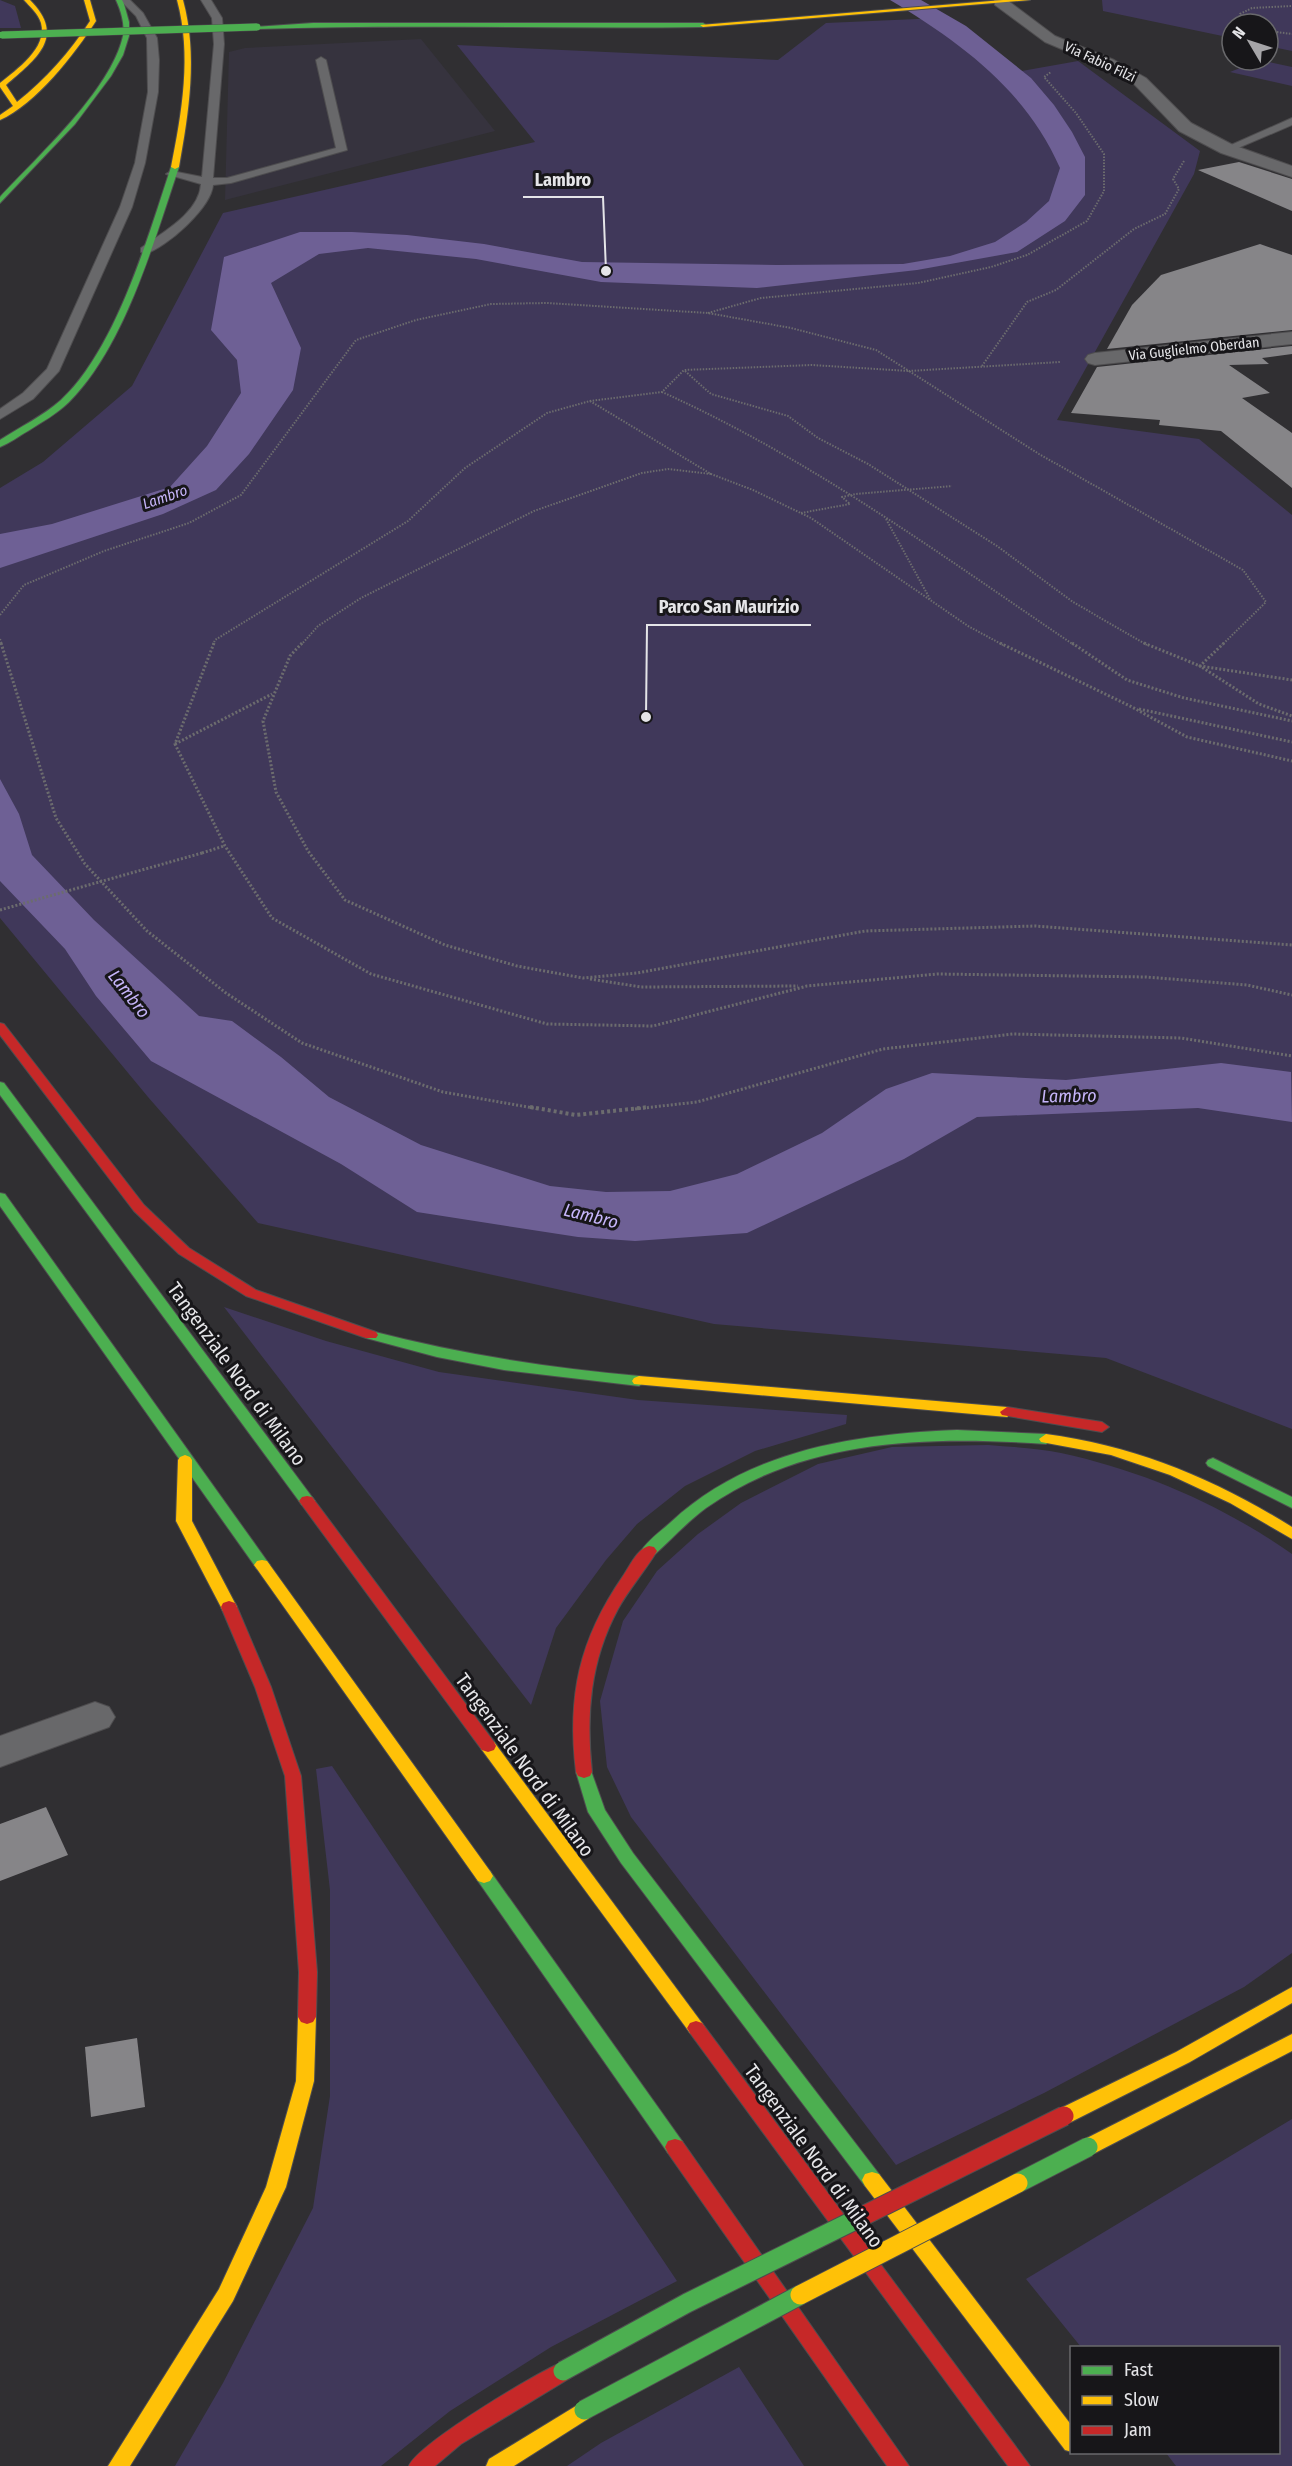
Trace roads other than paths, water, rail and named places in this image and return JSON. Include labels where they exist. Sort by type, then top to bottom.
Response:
[{"type":"main road","points":[[17,107],[2,85],[21,69],[45,42],[47,28],[43,15],[27,0]]},
{"type":"main road","points":[[0,118],[50,80],[81,42],[93,21],[87,0]]},
{"type":"main road","points":[[0,201],[110,72],[126,38],[126,18],[119,0]]},
{"type":"main road","points":[[0,444],[65,401],[88,375],[105,346],[145,250],[172,174],[187,73],[187,18],[180,0]]},
{"type":"main road","points":[[1,35],[411,23],[659,27],[780,21],[1026,0]]},
{"type":"main road","points":[[0,1027],[139,1208],[184,1251],[251,1293],[326,1321],[408,1346],[505,1364],[627,1380],[1031,1414],[1119,1431]]},
{"type":"main road","name":"Tangenziale Nord di Milano","points":[[0,1086],[1020,2466]]},
{"type":"main road","points":[[0,1197],[185,1460],[364,1705],[899,2466]]},
{"type":"main road","points":[[1070,2442],[627,1858],[590,1798],[579,1743],[580,1687],[598,1630],[620,1586],[655,1541],[701,1502],[759,1472],[823,1449],[882,1437],[947,1433],[1070,1443],[1125,1454],[1179,1472],[1224,1492],[1292,1534]]},
{"type":"main road","points":[[1203,1458],[1292,1503]]},
{"type":"main road","points":[[118,2466],[226,2295],[276,2187],[305,2081],[308,1972],[293,1776],[263,1687],[224,1594],[184,1521],[185,1460]]},
{"type":"main road","points":[[419,2466],[454,2437],[563,2371],[687,2303],[1183,2057],[1292,1994]]},
{"type":"main road","points":[[495,2466],[584,2410],[717,2337],[1211,2086],[1292,2042]]},
{"type":"street","name":"Via Fabio Filzi","points":[[1000,2],[1050,39],[1108,63],[1140,81],[1185,127],[1227,149],[1292,172]]},
{"type":"street","name":"Via Guglielmo Oberdan","points":[[1095,359],[1292,338]]},
{"type":"street","points":[[0,1752],[95,1717]]},
{"type":"lane","points":[[0,415],[28,396],[53,371],[126,207],[140,163],[153,92],[152,38],[140,15],[125,0]]},
{"type":"lane","points":[[145,250],[185,221],[206,196],[219,44],[217,18],[206,0]]},
{"type":"lane","points":[[172,174],[208,182],[227,182],[342,150],[321,60]]},
{"type":"lane","points":[[0,110],[17,107]]},
{"type":"lane","points":[[1227,149],[1292,120]]},
{"type":"water","points":[[890,0],[921,0],[966,26],[1031,78],[1054,105],[1085,157],[1085,195],[1065,221],[1017,252],[917,270],[757,288],[601,282],[476,259],[368,248],[319,254],[271,283],[301,348],[293,390],[249,454],[216,490],[163,514],[0,568],[0,534],[52,524],[170,487],[207,446],[241,393],[237,360],[211,330],[224,257],[300,232],[407,235],[484,244],[582,262],[777,265],[903,264],[950,256],[995,242],[1026,222],[1049,201],[1060,168],[1046,140],[1029,115],[988,70],[941,33]]},
{"type":"water","points":[[0,779],[19,814],[32,855],[94,920],[199,1016],[232,1021],[281,1057],[329,1097],[421,1145],[550,1186],[606,1192],[670,1191],[737,1174],[822,1133],[886,1089],[932,1073],[1066,1080],[1221,1063],[1291,1072],[1292,1122],[1198,1108],[977,1117],[904,1159],[747,1233],[635,1241],[578,1237],[417,1212],[341,1164],[151,1061],[96,996],[65,949],[0,881]]},
{"type":"place","name":"Lambro","points":[[606,271]]},
{"type":"place","name":"Parco San Maurizio","points":[[646,717]]}]
